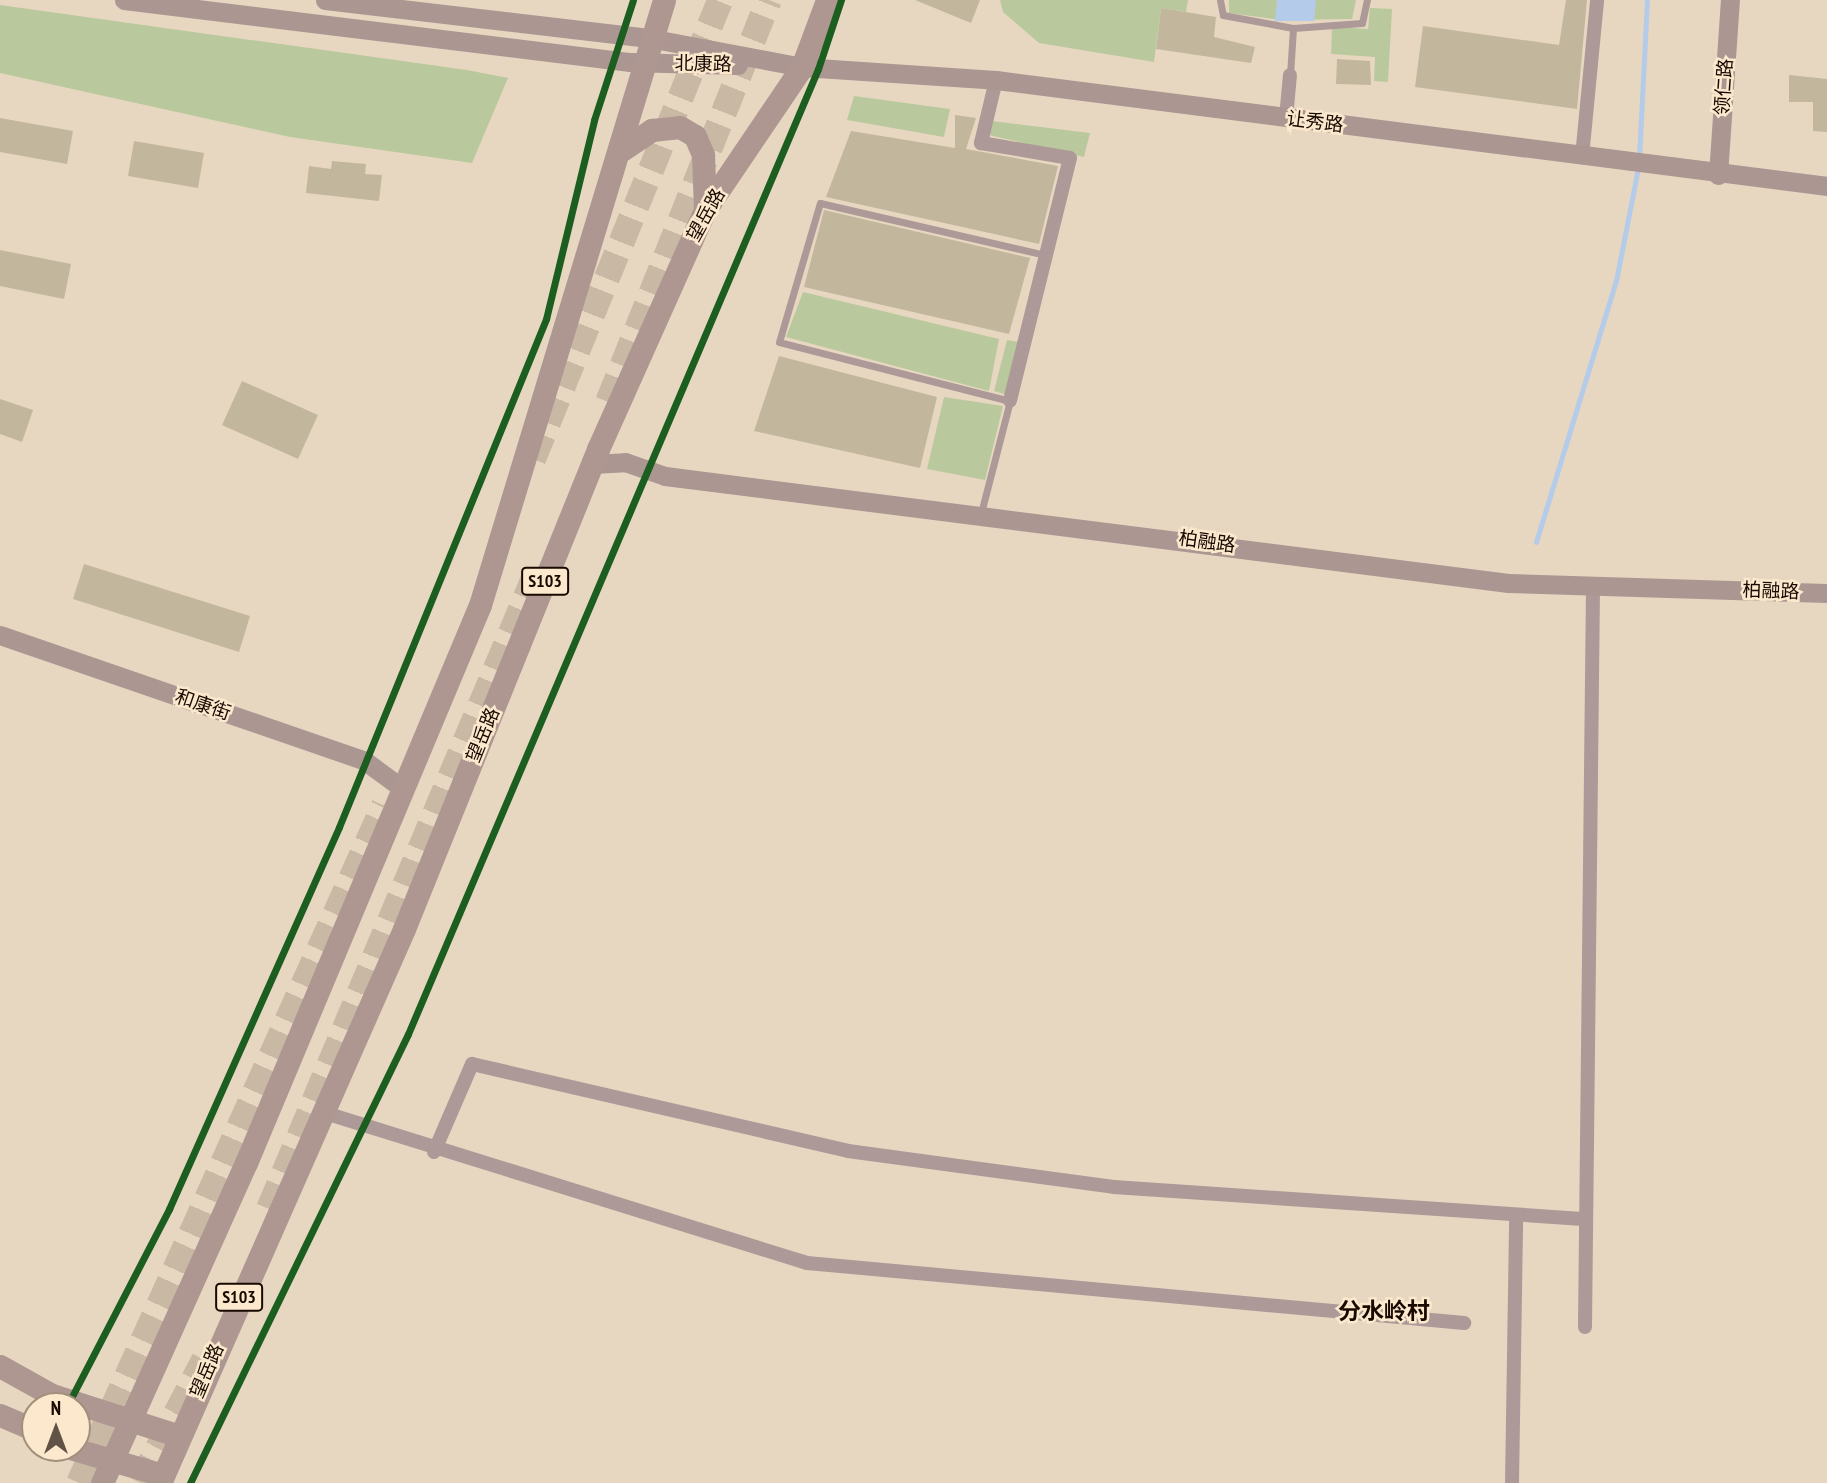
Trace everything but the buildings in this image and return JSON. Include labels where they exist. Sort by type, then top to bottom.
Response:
[{"type":"main road","name":"S103","points":[[102,1483],[134,1419],[399,786],[480,605],[622,150],[640,62],[664,0]]},
{"type":"main road","name":"望岳路","points":[[161,1479],[404,929],[592,464],[705,210],[802,67],[827,0]]},
{"type":"main road","points":[[622,150],[652,130],[680,127],[695,136],[703,155],[705,210]]},
{"type":"main road","points":[[0,1366],[51,1395],[134,1419],[180,1436]]},
{"type":"main road","points":[[0,1415],[21,1424]]},
{"type":"main road","points":[[91,1455],[161,1479]]},
{"type":"street","name":"北康路","points":[[124,0],[640,62],[802,67]]},
{"type":"street","name":"北康路","points":[[325,0],[649,38],[802,67]]},
{"type":"street","points":[[1581,157],[1597,0]]},
{"type":"street","name":"领仁路","points":[[1717,175],[1730,0]]},
{"type":"street","name":"让秀路","points":[[802,67],[996,80],[1717,175],[1827,186]]},
{"type":"street","points":[[1286,118],[1290,75]]},
{"type":"street","points":[[996,80],[981,143],[1070,158],[1010,401]]},
{"type":"street","name":"柏融路","points":[[592,464],[625,462],[665,476],[981,513],[1508,583],[1827,593]]},
{"type":"street","points":[[1585,1327],[1592,586]]},
{"type":"street","name":"和康街","points":[[0,635],[366,761],[399,786]]},
{"type":"street","points":[[434,1152],[472,1064],[848,1151],[1114,1187],[1586,1219]]},
{"type":"street","points":[[322,1112],[434,1152],[807,1263],[1464,1323]]},
{"type":"street","points":[[1512,1483],[1516,1216]]},
{"type":"lane","points":[[1220,0],[1223,15],[1293,29],[1362,23],[1367,0]]},
{"type":"lane","points":[[1290,75],[1293,29]]},
{"type":"lane","points":[[981,513],[1010,401],[779,342],[820,203],[1047,256]]},
{"type":"green space","points":[[1000,0],[1188,0],[1186,12],[1161,8],[1154,62],[1039,43],[1003,12]]},
{"type":"green space","points":[[1229,0],[1356,0],[1352,19],[1281,20],[1229,13]]},
{"type":"green space","points":[[0,5],[508,78],[472,163],[290,137],[0,73]]},
{"type":"green space","points":[[1370,8],[1392,9],[1388,82],[1374,81],[1375,57],[1331,54],[1332,27],[1368,29]]},
{"type":"green space","points":[[854,96],[950,109],[944,137],[847,120]]},
{"type":"green space","points":[[992,121],[1090,133],[1084,157],[989,135]]},
{"type":"green space","points":[[803,292],[999,339],[989,391],[786,337]]},
{"type":"green space","points":[[1007,340],[1020,342],[1007,395],[994,391]]},
{"type":"green space","points":[[944,397],[1003,406],[985,480],[927,469]]},
{"type":"water","points":[[1277,0],[1316,0],[1314,21],[1275,21]]},
{"type":"waterway","points":[[1639,158],[1647,0]]},
{"type":"waterway","points":[[1536,542],[1616,281],[1638,168]]},
{"type":"tunnel","points":[[533,459],[720,0]]},
{"type":"tunnel","points":[[608,402],[769,0]]},
{"type":"tunnel","points":[[269,1209],[540,564]]},
{"type":"tunnel","points":[[79,1483],[384,806]]},
{"type":"tunnel","points":[[140,1483],[204,1360]]},
{"type":"cycle path","points":[[74,1392],[169,1209],[339,827],[546,319],[594,120],[633,0]]},
{"type":"cycle path","points":[[190,1483],[408,1034],[818,69],[841,0]]},
{"type":"district","name":"分水岭村","points":[[1384,1311]]}]
